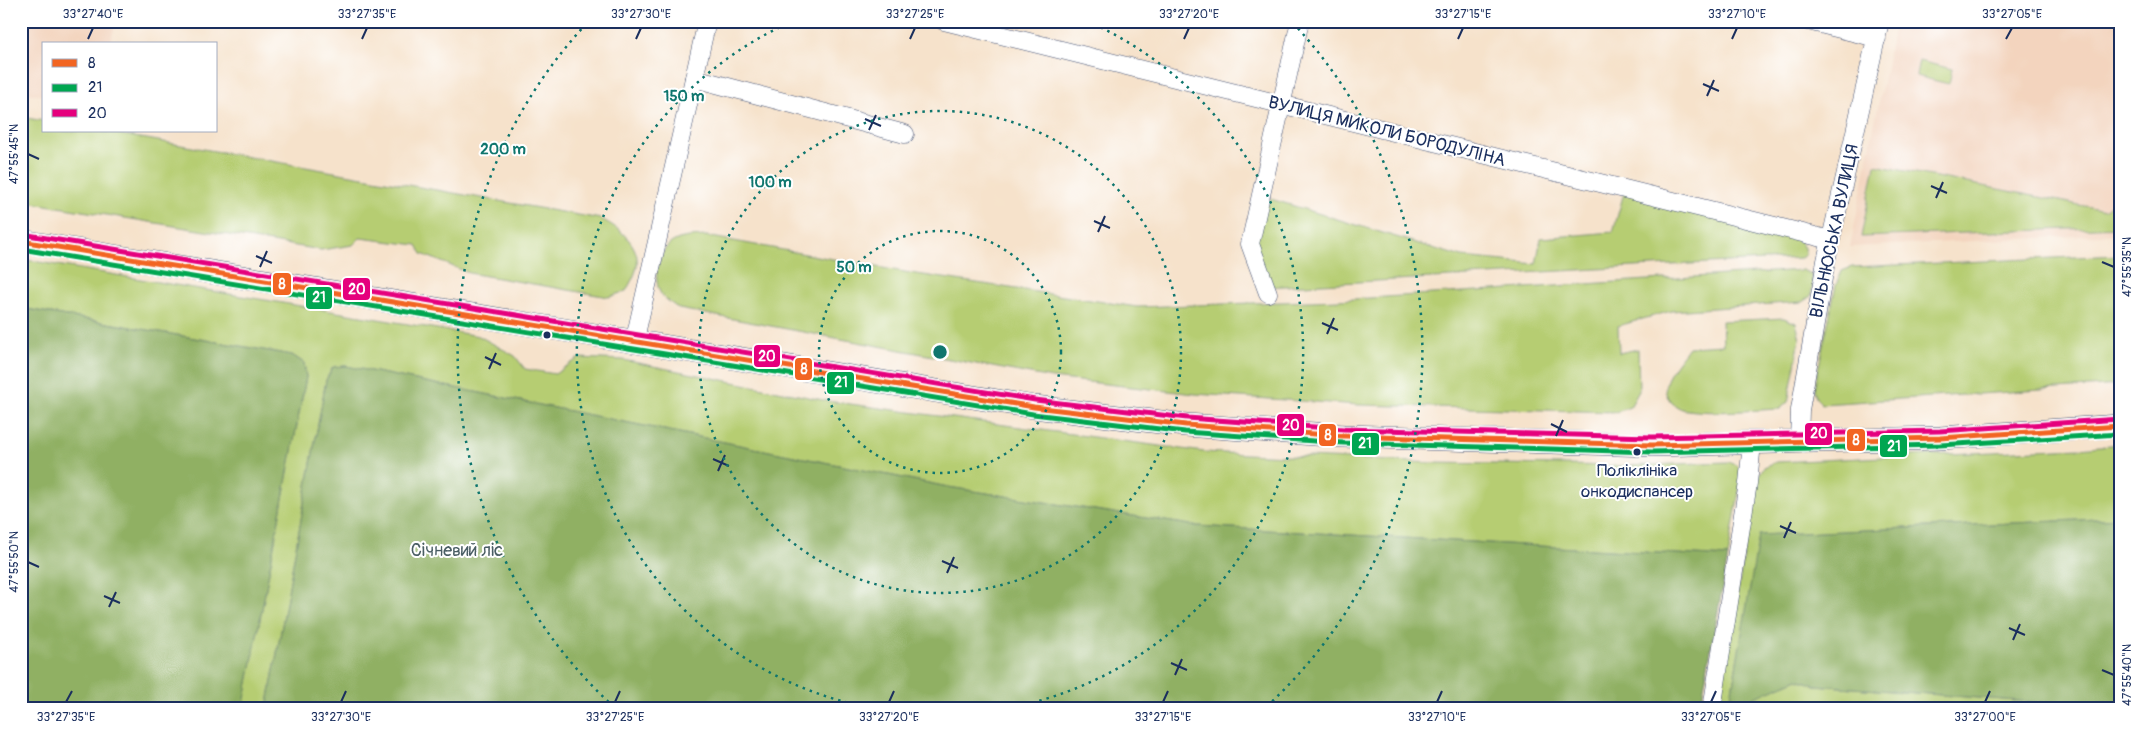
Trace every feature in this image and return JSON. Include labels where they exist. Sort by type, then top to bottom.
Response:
[{"type":"main road","points":[[21,241],[634,343],[1034,406],[1186,425],[1354,436],[1652,445],[1940,438],[2120,426]]},
{"type":"street","points":[[634,343],[707,21]]},
{"type":"street","name":"ВУЛИЦЯ МИКОЛИ БОРОДУЛІНА","points":[[944,21],[1831,240]]},
{"type":"street","points":[[1268,293],[1250,244],[1300,21]]},
{"type":"street","points":[[1808,21],[1878,30]]},
{"type":"street","name":"ВІЛЬНЮСЬКА ВУЛИЦЯ","points":[[1799,442],[1800,410],[1831,240],[1878,30]]},
{"type":"street","points":[[694,78],[905,134]]},
{"type":"street","points":[[1712,709],[1748,483],[1752,443]]},
{"type":"shaded area","points":[[21,21],[116,21],[111,42],[42,42],[42,96],[21,92]]},
{"type":"shaded area","points":[[1895,21],[2120,21],[2120,234],[1850,247]]},
{"type":"green space","points":[[1919,61],[1952,69],[1949,84],[1916,76]]},
{"type":"green space","points":[[21,117],[42,121],[42,132],[107,132],[601,219],[623,233],[629,240],[637,255],[637,264],[635,273],[626,291],[609,297],[469,273],[422,254],[417,245],[360,238],[353,245],[321,250],[21,201]]},
{"type":"green space","points":[[1875,165],[2105,210],[2111,204],[2120,177],[2120,227],[1861,237]]},
{"type":"green space","points":[[1625,189],[1794,231],[1804,248],[1805,255],[1801,258],[1266,287],[1250,244],[1261,196],[1462,257],[1536,264],[1541,238],[1613,232]]},
{"type":"green space","points":[[706,236],[910,273],[1137,307],[1339,300],[1802,270],[1811,274],[1813,283],[1811,296],[1802,302],[1671,311],[1618,326],[1619,353],[1638,349],[1639,391],[1630,407],[1616,412],[1360,405],[1195,394],[1052,378],[679,309],[662,296],[658,288],[657,274],[660,260],[666,247],[671,243],[688,237]]},
{"type":"green space","points":[[2120,255],[2120,385],[1822,404],[1816,398],[1814,389],[1836,285],[1842,271],[1852,267]]},
{"type":"green space","points":[[21,259],[479,336],[515,356],[525,369],[555,374],[579,358],[623,360],[828,401],[1204,452],[1432,463],[1624,466],[1729,462],[1738,466],[1742,474],[1728,557],[1197,526],[948,487],[346,366],[333,367],[326,380],[267,709],[243,709],[306,377],[304,363],[292,355],[21,308]]},
{"type":"green space","points":[[21,308],[292,355],[304,363],[306,377],[243,709],[21,709]]},
{"type":"green space","points":[[1784,318],[1796,323],[1800,339],[1788,402],[1780,409],[1721,412],[1697,411],[1682,409],[1670,401],[1665,388],[1673,369],[1689,347],[1723,345],[1722,321]]},
{"type":"green space","name":"Січневий ліс","points":[[346,366],[948,487],[1197,526],[1728,557],[1700,709],[267,709],[326,380],[333,367]]},
{"type":"green space","points":[[2120,444],[2120,518],[1760,535],[1729,707],[1798,679],[1816,685],[2042,703],[2120,703],[2120,709],[1717,709],[1758,476],[1764,467],[1776,462],[2080,448]]},
{"type":"green space","points":[[2120,518],[2120,703],[2042,703],[1816,685],[1798,679],[1729,708],[1759,535]]},
{"type":"transit line","name":"20","points":[[22,234],[1035,400],[1187,418],[1344,429],[1652,437],[1940,431],[2120,419]]},
{"type":"transit line","name":"8","points":[[21,241],[1034,407],[1186,425],[1344,436],[1652,445],[1940,438],[2120,426]]},
{"type":"transit line","name":"21","points":[[21,249],[1033,414],[1185,432],[1343,443],[1652,452],[1940,445],[2120,434]]},
{"type":"place","name":"Поліклініка онкодиспансер","points":[[1637,452]]}]
